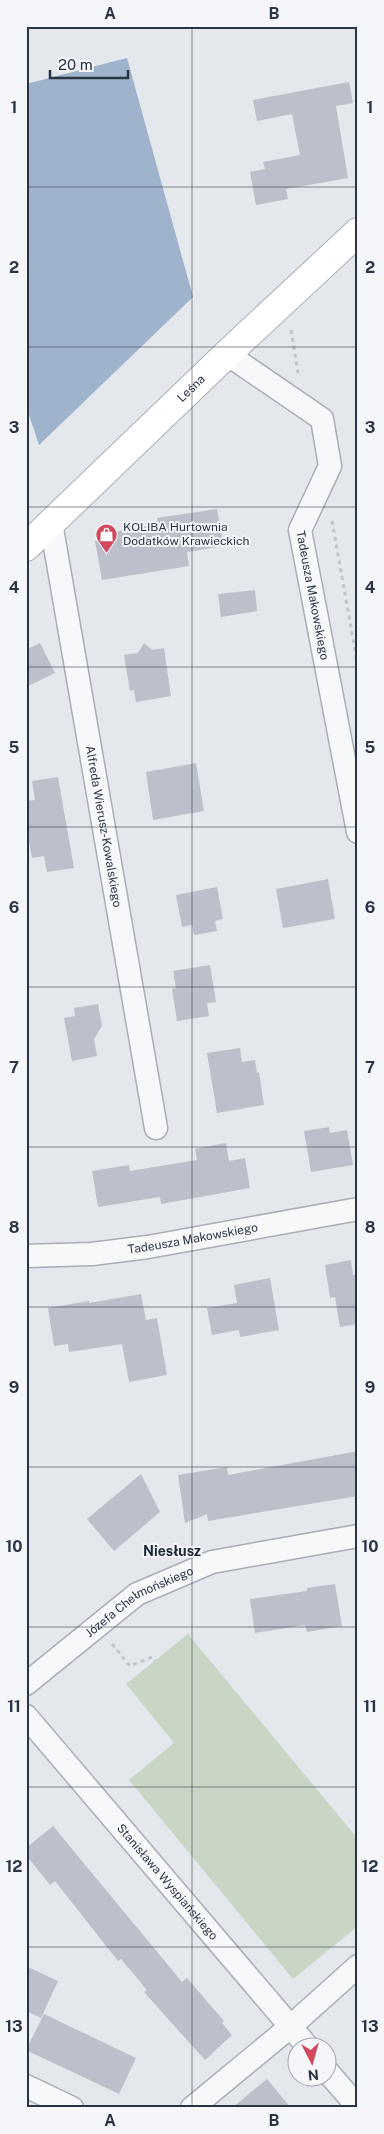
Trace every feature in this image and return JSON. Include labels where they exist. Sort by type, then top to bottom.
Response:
[{"type":"street","name":"Leśna","points":[[26,547],[358,232]]},
{"type":"street","name":"Tadeusza Makowskiego","points":[[228,354],[322,419],[330,466],[300,530],[358,832]]},
{"type":"street","name":"Alfreda Wierusz-Kowalskiego","points":[[52,523],[156,1128]]},
{"type":"street","name":"Tadeusza Makowskiego","points":[[26,1256],[92,1254],[148,1247],[358,1209]]},
{"type":"street","name":"Józefa Chełmońskiego","points":[[26,1684],[137,1594],[212,1562],[358,1536]]},
{"type":"street","name":"Stanisława Wyspiańskiego","points":[[26,1716],[298,2036]]},
{"type":"street","points":[[192,2108],[290,2027],[358,1966]]},
{"type":"street","points":[[336,2081],[358,2106]]},
{"type":"street","points":[[26,2086],[72,2108]]},
{"type":"path","points":[[291,328],[298,375]]},
{"type":"path","points":[[97,1626],[130,1666],[152,1657],[155,1661]]},
{"type":"green space","points":[[188,1634],[358,1839],[358,1926],[293,1979],[129,1780],[174,1743],[126,1684]]},
{"type":"water","points":[[127,58],[193,297],[39,445],[26,406],[26,84]]},
{"type":"building","points":[[349,82],[353,103],[336,106],[348,178],[286,189],[288,199],[256,205],[250,172],[265,169],[263,162],[300,155],[292,114],[257,121],[253,100]]},
{"type":"building","points":[[217,509],[224,546],[187,552],[189,566],[102,580],[95,541],[109,538],[108,533],[158,524],[157,518]]},
{"type":"building","points":[[255,590],[257,611],[221,617],[218,594]]},
{"type":"building","points":[[40,643],[55,673],[26,687],[26,650]]},
{"type":"building","points":[[144,643],[152,650],[164,648],[171,696],[136,702],[134,690],[130,691],[124,655],[138,653]]},
{"type":"building","points":[[196,763],[204,811],[153,820],[146,772]]},
{"type":"building","points":[[58,777],[74,868],[47,872],[44,856],[32,858],[26,824],[26,801],[35,800],[32,781]]},
{"type":"building","points":[[328,879],[335,919],[283,928],[276,889]]},
{"type":"building","points":[[217,887],[223,919],[215,921],[217,931],[194,935],[192,925],[182,927],[176,895]]},
{"type":"building","points":[[210,965],[216,1002],[207,1003],[209,1016],[177,1021],[172,989],[176,988],[173,971]]},
{"type":"building","points":[[98,1004],[102,1026],[94,1039],[97,1056],[72,1061],[64,1018],[75,1016],[74,1008]]},
{"type":"building","points":[[240,1048],[242,1062],[255,1060],[257,1073],[259,1072],[264,1105],[217,1113],[207,1053]]},
{"type":"building","points":[[329,1127],[330,1133],[347,1130],[353,1165],[311,1172],[304,1131]]},
{"type":"building","points":[[226,1143],[229,1161],[245,1158],[250,1188],[161,1204],[160,1197],[98,1207],[92,1171],[129,1165],[130,1171],[197,1160],[195,1149]]},
{"type":"building","points":[[351,1260],[353,1275],[358,1274],[358,1324],[340,1327],[335,1297],[330,1298],[325,1265]]},
{"type":"building","points":[[270,1278],[279,1330],[240,1337],[239,1330],[212,1335],[207,1308],[237,1303],[234,1285]]},
{"type":"building","points":[[141,1294],[146,1320],[157,1318],[167,1375],[129,1382],[122,1344],[69,1352],[68,1344],[54,1346],[48,1308]]},
{"type":"building","points":[[358,1451],[358,1496],[208,1521],[207,1514],[185,1523],[178,1475],[227,1467],[228,1475]]},
{"type":"building","points":[[141,1474],[160,1512],[114,1551],[87,1519]]},
{"type":"building","points":[[335,1584],[342,1626],[307,1632],[305,1625],[255,1633],[250,1599],[307,1591],[307,1588]]},
{"type":"building","points":[[53,1826],[182,1982],[187,1978],[224,2021],[222,2023],[232,2035],[205,2060],[144,1992],[147,1990],[121,1959],[118,1961],[55,1881],[50,1885],[26,1855],[26,1848]]},
{"type":"building","points":[[26,1966],[58,1981],[41,2018],[26,2011]]},
{"type":"building","points":[[44,2014],[136,2058],[119,2094],[26,2050]]},
{"type":"building","points":[[267,2079],[291,2108],[232,2108]]},
{"type":"place","name":"KOLIBA Hurtownia Dodatków Krawieckich","points":[[107,553]]},
{"type":"district","name":"Niesłusz","points":[[172,1551]]}]
